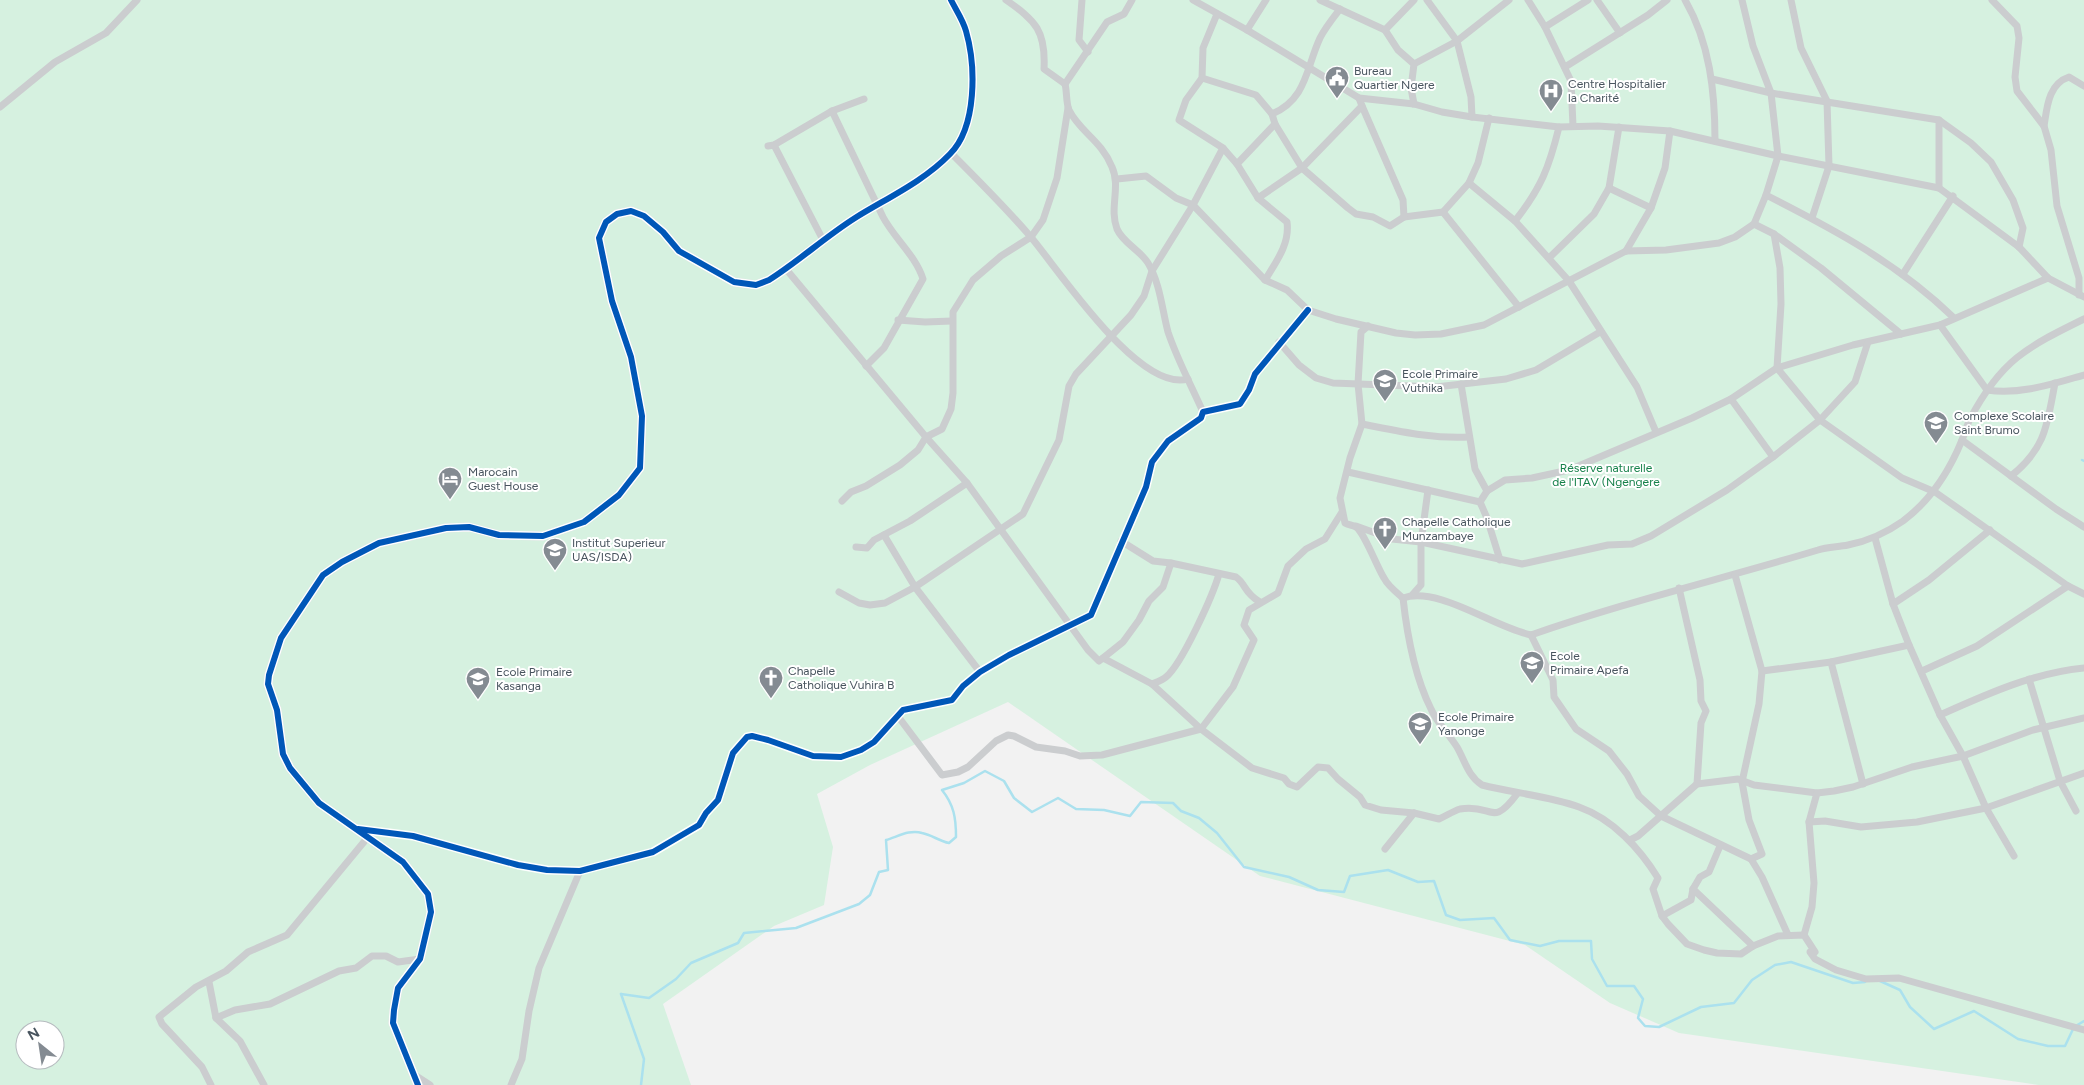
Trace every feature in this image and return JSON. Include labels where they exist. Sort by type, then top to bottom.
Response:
[{"type":"street","points":[[0,107],[55,62],[106,33],[137,0]]},
{"type":"street","points":[[418,1085],[393,1023],[398,988],[420,959],[431,912],[428,894],[402,862],[320,803],[290,768],[283,754],[277,710],[268,684],[281,638],[306,597],[323,576],[342,562],[379,543],[446,528],[469,527],[498,535],[543,536],[584,522],[619,495],[640,468],[642,416],[631,357],[612,301],[598,238],[606,222],[617,214],[631,211],[644,216],[663,232],[679,251],[734,282],[756,285],[786,270],[823,240],[913,184],[951,153],[968,121],[972,98],[967,36],[951,0]]},
{"type":"street","points":[[1006,0],[1039,29],[1044,42],[1044,69],[1065,84]]},
{"type":"street","points":[[1082,0],[1079,40],[1088,52]]},
{"type":"street","points":[[842,502],[851,492],[866,486],[900,465],[918,450],[926,437],[942,429],[951,409],[954,359],[952,321],[956,304],[973,280],[1002,256],[1031,237],[1043,220],[1057,178],[1068,108],[1065,84],[1107,22],[1124,14],[1132,0]]},
{"type":"street","points":[[1193,0],[1205,2],[1217,14],[1247,30],[1359,98],[1414,104],[1472,117],[1559,127],[1619,127],[1670,131],[1778,156],[1940,188],[2019,246],[2048,278],[2082,296]]},
{"type":"street","points":[[1247,30],[1266,0]]},
{"type":"street","points":[[1320,0],[1385,30],[1398,50],[1414,64]]},
{"type":"street","points":[[1385,30],[1414,0]]},
{"type":"street","points":[[1427,0],[1457,41],[1472,97],[1472,117]]},
{"type":"street","points":[[1414,64],[1457,41],[1509,0]]},
{"type":"street","points":[[1528,0],[1545,27],[1571,81],[1573,126]]},
{"type":"street","points":[[1545,27],[1588,0]]},
{"type":"street","points":[[1597,0],[1620,33]]},
{"type":"street","points":[[1565,67],[1620,33],[1667,0]]},
{"type":"street","points":[[1685,0],[1701,33],[1712,79],[1715,141]]},
{"type":"street","points":[[1117,179],[1146,176],[1166,192],[1193,205],[1265,280],[1287,290],[1308,310],[1336,319],[1396,333],[1441,334],[1484,326],[1626,251],[1666,250],[1719,243],[1735,237],[1754,224],[1766,195],[1778,156],[1770,92],[1753,46],[1742,0]]},
{"type":"street","points":[[1791,0],[1801,48],[1827,101],[1829,166],[1812,218]]},
{"type":"street","points":[[1992,0],[2017,26],[2020,38],[2015,77],[2017,91],[2044,126],[2051,150],[2057,206],[2079,278],[2082,296]]},
{"type":"street","points":[[1272,114],[1285,108],[1295,98],[1310,68],[1320,37],[1340,9]]},
{"type":"street","points":[[1217,14],[1203,48],[1202,78],[1186,100],[1179,120],[1223,148],[1237,164],[1258,198],[1287,222],[1288,230],[1284,248],[1265,280]]},
{"type":"street","points":[[1414,64],[1411,88],[1414,104]]},
{"type":"street","points":[[2044,126],[2048,99],[2062,79],[2069,77],[2084,86]]},
{"type":"street","points":[[1202,78],[1256,95],[1272,114],[1275,124],[1302,168],[1356,214],[1373,216],[1390,226],[1404,217],[1443,212],[1469,183],[1478,163],[1489,118]]},
{"type":"street","points":[[1712,79],[1770,92],[1939,120],[1971,143],[1991,162],[2013,200],[2023,228],[2019,246]]},
{"type":"street","points":[[1359,98],[1403,200],[1404,217]]},
{"type":"street","points":[[823,240],[771,145],[832,111],[864,99]]},
{"type":"street","points":[[1258,198],[1302,168],[1362,106]]},
{"type":"street","points":[[356,828],[412,836],[518,865],[547,870],[580,871],[653,852],[699,825],[706,813],[718,800],[733,753],[747,738],[768,740],[814,756],[842,757],[861,750],[874,742],[903,710],[952,700],[963,686],[980,672],[1070,624],[1091,615],[1146,487],[1152,462],[1168,441],[1201,418],[1203,412],[1174,350],[1152,271],[1143,256],[1125,240],[1117,228],[1113,206],[1117,179],[1101,145],[1078,123],[1068,108]]},
{"type":"street","points":[[832,111],[890,230],[920,268],[923,279],[898,320],[884,348],[866,366]]},
{"type":"street","points":[[1939,120],[1940,188]]},
{"type":"street","points":[[1237,164],[1275,124]]},
{"type":"street","points":[[1515,221],[1535,195],[1543,180],[1559,127]]},
{"type":"street","points":[[1549,258],[1594,214],[1609,188],[1619,127]]},
{"type":"street","points":[[1626,251],[1651,208],[1665,168],[1670,131]]},
{"type":"street","points":[[838,592],[859,603],[870,605],[885,603],[915,587],[1023,514],[1059,440],[1070,386],[1076,374],[1131,315],[1144,296],[1152,271],[1193,205],[1223,148]]},
{"type":"street","points":[[951,153],[1004,206],[1031,237],[1110,336],[1130,355],[1165,376],[1179,382],[1188,379]]},
{"type":"street","points":[[1469,183],[1515,221],[1570,281],[1586,304],[1600,332],[1637,387],[1656,432]]},
{"type":"street","points":[[1609,188],[1651,208]]},
{"type":"street","points":[[1766,195],[1812,218],[1877,255],[1930,295],[1953,317]]},
{"type":"street","points":[[1903,274],[1953,196]]},
{"type":"street","points":[[1443,212],[1519,307]]},
{"type":"street","points":[[1754,224],[1774,234],[1868,305],[1901,334]]},
{"type":"street","points":[[1774,234],[1780,268],[1781,304],[1777,368],[1820,420],[1902,478],[1935,492],[2068,586],[2084,594]]},
{"type":"street","points":[[786,270],[966,483],[1088,650],[1099,661],[1123,642],[1139,620],[1149,601],[1163,587],[1171,563]]},
{"type":"street","points":[[1480,502],[1487,491],[1505,480],[1532,478],[1569,470],[1692,418],[1732,399],[1777,368],[1868,342],[1940,325],[1953,317],[2048,278]]},
{"type":"street","points":[[1203,412],[1240,404],[1250,390],[1255,374],[1279,342],[1308,310]]},
{"type":"street","points":[[1413,594],[1449,601],[1506,629],[1531,635],[1679,588],[1735,575],[1820,549],[1874,538],[1904,520],[1935,492],[1962,440],[1969,420],[1998,375],[2024,350],[2084,319]]},
{"type":"street","points":[[898,320],[952,321]]},
{"type":"street","points":[[1940,325],[1987,390],[2006,393],[2084,376]]},
{"type":"street","points":[[1368,326],[1361,332],[1358,384],[1362,424],[1350,458],[1340,498],[1345,523],[1392,539],[1421,542],[1500,560],[1532,563],[1599,546],[1632,544],[1699,508],[1773,457],[1820,420],[1855,382],[1868,342]]},
{"type":"street","points":[[1279,342],[1299,365],[1316,378],[1333,383],[1412,387],[1506,379],[1536,370],[1600,332]]},
{"type":"street","points":[[2011,476],[2029,462],[2043,441],[2055,383]]},
{"type":"street","points":[[1460,384],[1475,469],[1487,491]]},
{"type":"street","points":[[1732,399],[1773,457]]},
{"type":"street","points":[[1362,424],[1421,436],[1444,438],[1469,437]]},
{"type":"street","points":[[1962,440],[2084,527]]},
{"type":"street","points":[[1348,472],[1480,502]]},
{"type":"street","points":[[856,547],[867,548],[874,540],[910,522],[966,483]]},
{"type":"street","points":[[1403,598],[1413,594],[1421,584],[1421,542],[1428,490]]},
{"type":"street","points":[[1480,502],[1500,560]]},
{"type":"street","points":[[897,715],[942,775],[958,772],[968,767],[996,741],[1008,735],[1014,736],[1036,748],[1065,751],[1080,756],[1102,755],[1201,729],[1233,687],[1254,640],[1244,625],[1249,610],[1278,593],[1288,566],[1306,549],[1325,539],[1342,512]]},
{"type":"street","points":[[1355,526],[1366,539],[1370,553],[1384,579],[1403,598],[1407,633],[1422,689],[1431,711],[1453,740],[1474,780],[1482,785],[1579,807],[1595,814],[1630,840],[1658,878],[1653,889],[1662,916],[1687,944],[1725,954],[1741,954],[1753,946],[1788,935],[1804,935]]},
{"type":"street","points":[[1893,604],[1929,580],[1990,530]]},
{"type":"street","points":[[884,535],[915,587],[980,672]]},
{"type":"street","points":[[1874,538],[1893,604],[1909,645],[1940,715],[1963,756],[1986,808],[2014,856]]},
{"type":"street","points":[[1122,541],[1153,562],[1171,563],[1240,580],[1249,596],[1260,602]]},
{"type":"street","points":[[1152,684],[1166,677],[1186,648],[1197,623],[1206,609],[1208,597],[1220,574]]},
{"type":"street","points":[[1735,575],[1762,671],[1759,704],[1742,782],[1749,820],[1762,854],[1751,859]]},
{"type":"street","points":[[1922,671],[1977,646],[2068,586]]},
{"type":"street","points":[[1679,588],[1700,680],[1701,701],[1706,711],[1701,722],[1697,784]]},
{"type":"street","points":[[1531,635],[1553,680],[1554,697],[1577,730],[1609,751],[1627,774],[1639,796],[1661,816],[1720,846],[1734,849],[1751,859],[1762,877],[1788,935]]},
{"type":"street","points":[[1762,671],[1831,662],[1909,645]]},
{"type":"street","points":[[1103,658],[1152,684],[1201,729],[1252,768],[1284,778],[1289,784],[1297,787],[1318,767],[1328,768],[1360,797],[1365,804],[1381,810],[1414,813],[1439,819],[1460,809],[1481,810],[1495,814],[1505,810],[1517,794]]},
{"type":"street","points":[[1831,662],[1863,784]]},
{"type":"street","points":[[1940,715],[2029,678],[2054,671],[2084,668]]},
{"type":"street","points":[[2029,678],[2060,781],[2076,811]]},
{"type":"street","points":[[1630,840],[1638,836],[1697,784],[1738,779],[1742,782],[1817,794],[1863,784],[1912,767],[1963,756],[2043,728],[2084,718]]},
{"type":"street","points":[[1809,822],[1824,821],[1861,827],[1917,822],[1986,808],[2084,773]]},
{"type":"street","points":[[1817,794],[1809,822],[1814,883],[1812,907],[1804,935],[1815,952],[1810,952],[1815,959],[1836,970],[1866,979],[1899,978],[2078,1028]]},
{"type":"street","points":[[1385,849],[1414,813]]},
{"type":"street","points":[[211,1085],[202,1067],[162,1024],[159,1016],[196,988],[209,982],[248,952],[287,935],[368,837]]},
{"type":"street","points":[[1662,916],[1691,900],[1693,889],[1700,877],[1709,872],[1720,846]]},
{"type":"street","points":[[511,1085],[522,1059],[529,1011],[539,968],[580,871]]},
{"type":"street","points":[[1693,889],[1753,946]]},
{"type":"street","points":[[216,1018],[235,1010],[270,1004],[339,971],[356,968],[372,956],[386,956],[398,962],[420,959]]},
{"type":"street","points":[[209,982],[216,1018],[240,1040],[264,1085]]},
{"type":"street","points":[[412,1074],[430,1085]]},
{"type":"green space","name":"Réserve naturelle de l'ITAV (Ngengere","points":[[0,0],[2084,0],[2084,1085],[2039,1085],[1679,1033],[1610,1003],[1525,945],[1260,876],[1008,702],[870,765],[817,794],[833,847],[824,905],[774,926],[663,1004],[691,1085],[0,1085]]},
{"type":"waterway","points":[[621,994],[649,998],[676,979],[691,963],[738,943],[744,933],[796,928],[859,904],[870,895],[879,872],[888,870],[886,840],[917,832],[949,843],[956,837],[955,818],[952,806],[942,790],[964,783],[985,771],[1004,781],[1014,798],[1032,812],[1058,798],[1076,809],[1104,810],[1130,816],[1141,802],[1173,803],[1181,811],[1199,818],[1217,833],[1244,867],[1289,877],[1318,890],[1344,892],[1350,876],[1388,870],[1418,882],[1434,881],[1446,915],[1460,920],[1494,918],[1510,940],[1540,946],[1559,941],[1591,941],[1592,959],[1607,986],[1634,986],[1643,999],[1638,1018],[1645,1026],[1659,1027],[1701,1007],[1734,1003],[1752,980],[1775,965],[1791,962],[1853,983],[1865,982]]},
{"type":"waterway","points":[[1880,981],[1900,990],[1910,1007],[1934,1029],[1974,1011],[2018,1039],[2048,1046],[2065,1046],[2074,1027],[2084,1021]]},
{"type":"waterway","points":[[621,994],[644,1059],[641,1085]]},
{"type":"cycle path","points":[[418,1085],[393,1023],[398,988],[420,959],[431,912],[428,894],[403,862],[319,803],[290,768],[283,754],[277,710],[268,684],[281,638],[323,575],[342,562],[379,543],[446,528],[469,527],[499,535],[543,536],[584,522],[619,495],[640,468],[642,416],[631,357],[612,301],[599,238],[606,222],[617,214],[631,211],[644,216],[663,232],[679,251],[734,282],[756,285],[769,280],[844,225],[928,173],[950,154],[959,142],[970,112],[972,61],[965,27],[951,0]]},
{"type":"cycle path","points":[[358,829],[413,836],[518,865],[547,870],[580,871],[653,852],[699,825],[706,813],[718,800],[733,753],[747,737],[752,736],[768,740],[813,756],[841,757],[861,750],[874,742],[903,710],[952,700],[963,686],[980,672],[1009,655],[1091,615],[1146,487],[1152,462],[1168,441],[1201,418],[1203,412],[1240,404],[1249,390],[1255,374],[1308,310]]},
{"type":"place","name":"Bureau Quartier Ngere","points":[[1337,99]]},
{"type":"place","name":"Centre Hospitalier la Charité","points":[[1551,112]]},
{"type":"place","name":"Ecole Primaire Vuthika","points":[[1385,402]]},
{"type":"place","name":"Complexe Scolaire Saint Brumo","points":[[1936,444]]},
{"type":"place","name":"Marocain Guest House","points":[[450,500]]},
{"type":"place","name":"Chapelle Catholique Munzambaye","points":[[1385,550]]},
{"type":"place","name":"Institut Superieur UAS/ISDA)","points":[[555,571]]},
{"type":"place","name":"Ecole Primaire Apefa","points":[[1532,684]]},
{"type":"place","name":"Chapelle Catholique Vuhira B","points":[[771,699]]},
{"type":"place","name":"Ecole Primaire Kasanga","points":[[478,700]]},
{"type":"place","name":"Ecole Primaire Yanonge","points":[[1420,745]]}]
